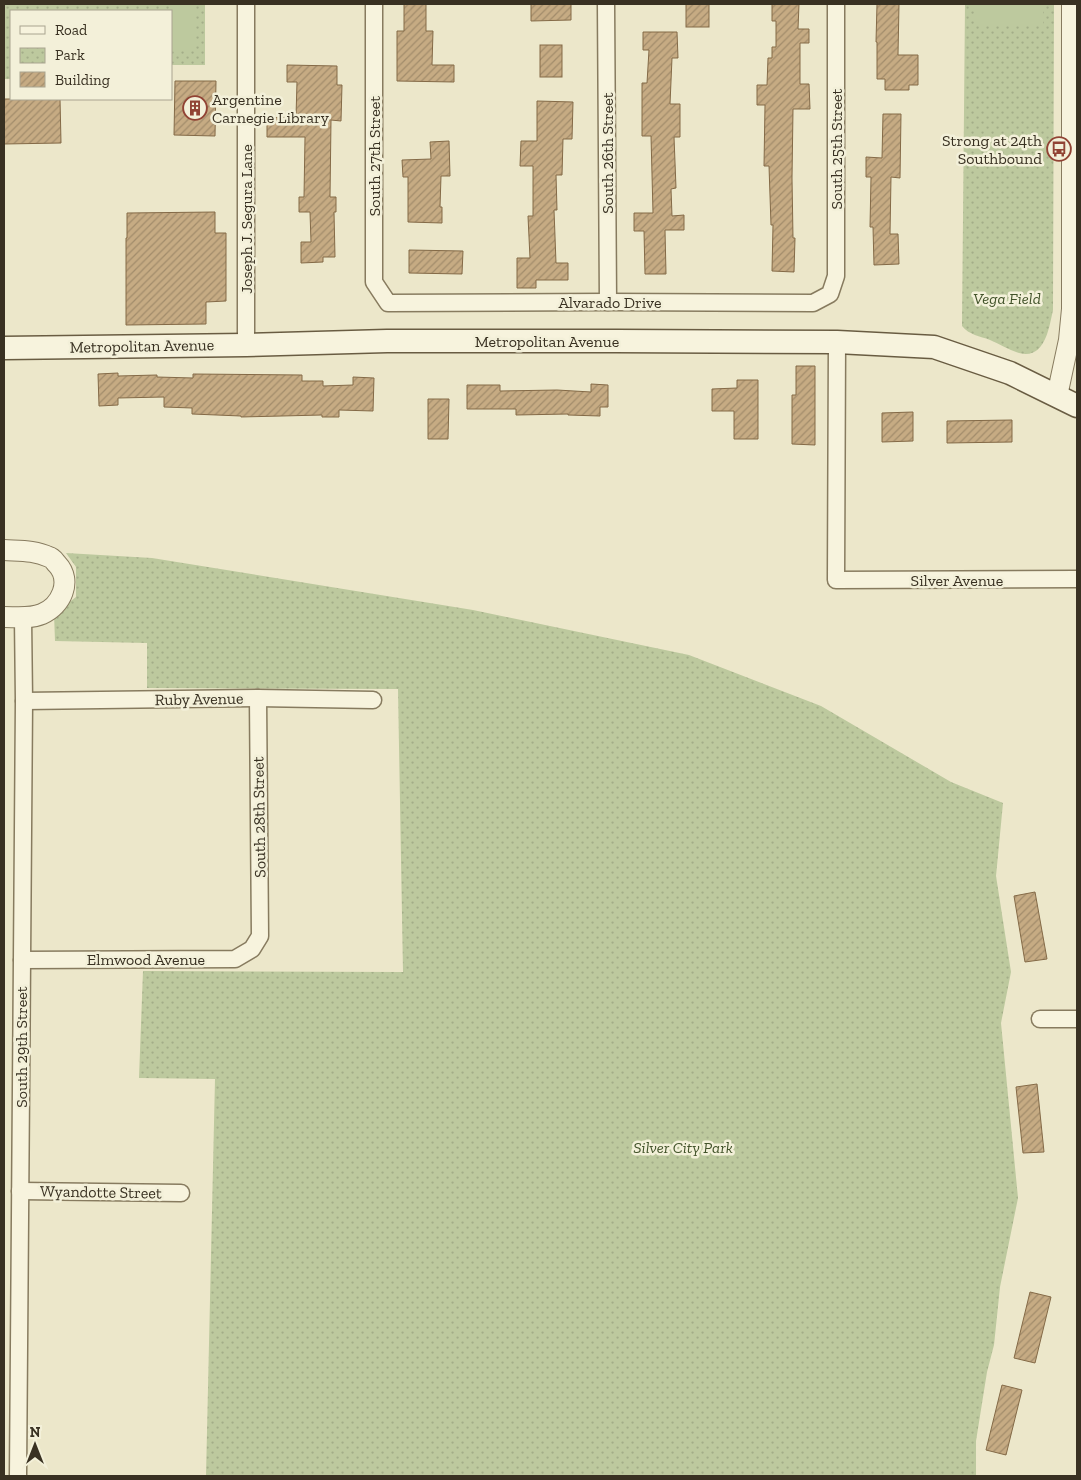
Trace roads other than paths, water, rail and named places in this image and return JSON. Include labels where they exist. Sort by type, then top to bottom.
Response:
[{"type":"main road","name":"Metropolitan Avenue","points":[[4,348],[387,341],[837,342],[934,347],[1010,373],[1077,406]]},
{"type":"street","name":"Joseph J. Segura Lane","points":[[246,4],[246,345]]},
{"type":"street","name":"South 27th Street","points":[[374,4],[374,282],[388,303]]},
{"type":"street","name":"South 26th Street","points":[[606,4],[608,302]]},
{"type":"street","name":"South 25th Street","points":[[830,294],[836,276],[836,4]]},
{"type":"street","points":[[1057,396],[1069,340],[1072,309],[1072,4]]},
{"type":"street","name":"Alvarado Drive","points":[[388,303],[813,303],[830,294]]},
{"type":"street","name":"Silver Avenue","points":[[837,342],[836,580],[1077,579]]},
{"type":"street","points":[[4,550],[32,551],[51,558],[64,571],[65,590],[56,604],[42,614],[13,617]]},
{"type":"street","name":"South 29th Street","points":[[13,617],[24,701],[18,1476]]},
{"type":"street","name":"Ruby Avenue","points":[[24,701],[258,698],[373,700]]},
{"type":"street","name":"South 28th Street","points":[[258,698],[260,936]]},
{"type":"street","name":"Elmwood Avenue","points":[[22,960],[235,959],[252,949],[260,936]]},
{"type":"street","points":[[1040,1019],[1077,1019]]},
{"type":"street","name":"Wyandotte Street","points":[[20,1191],[182,1193]]},
{"type":"place","name":"Argentine Carnegie Library","points":[[195,108]]},
{"type":"place","name":"Strong at 24th Southbound","points":[[1059,149]]},
{"type":"park label","name":"Vega Field","points":[[1007,298]]},
{"type":"park label","name":"Silver City Park","points":[[683,1147]]}]
